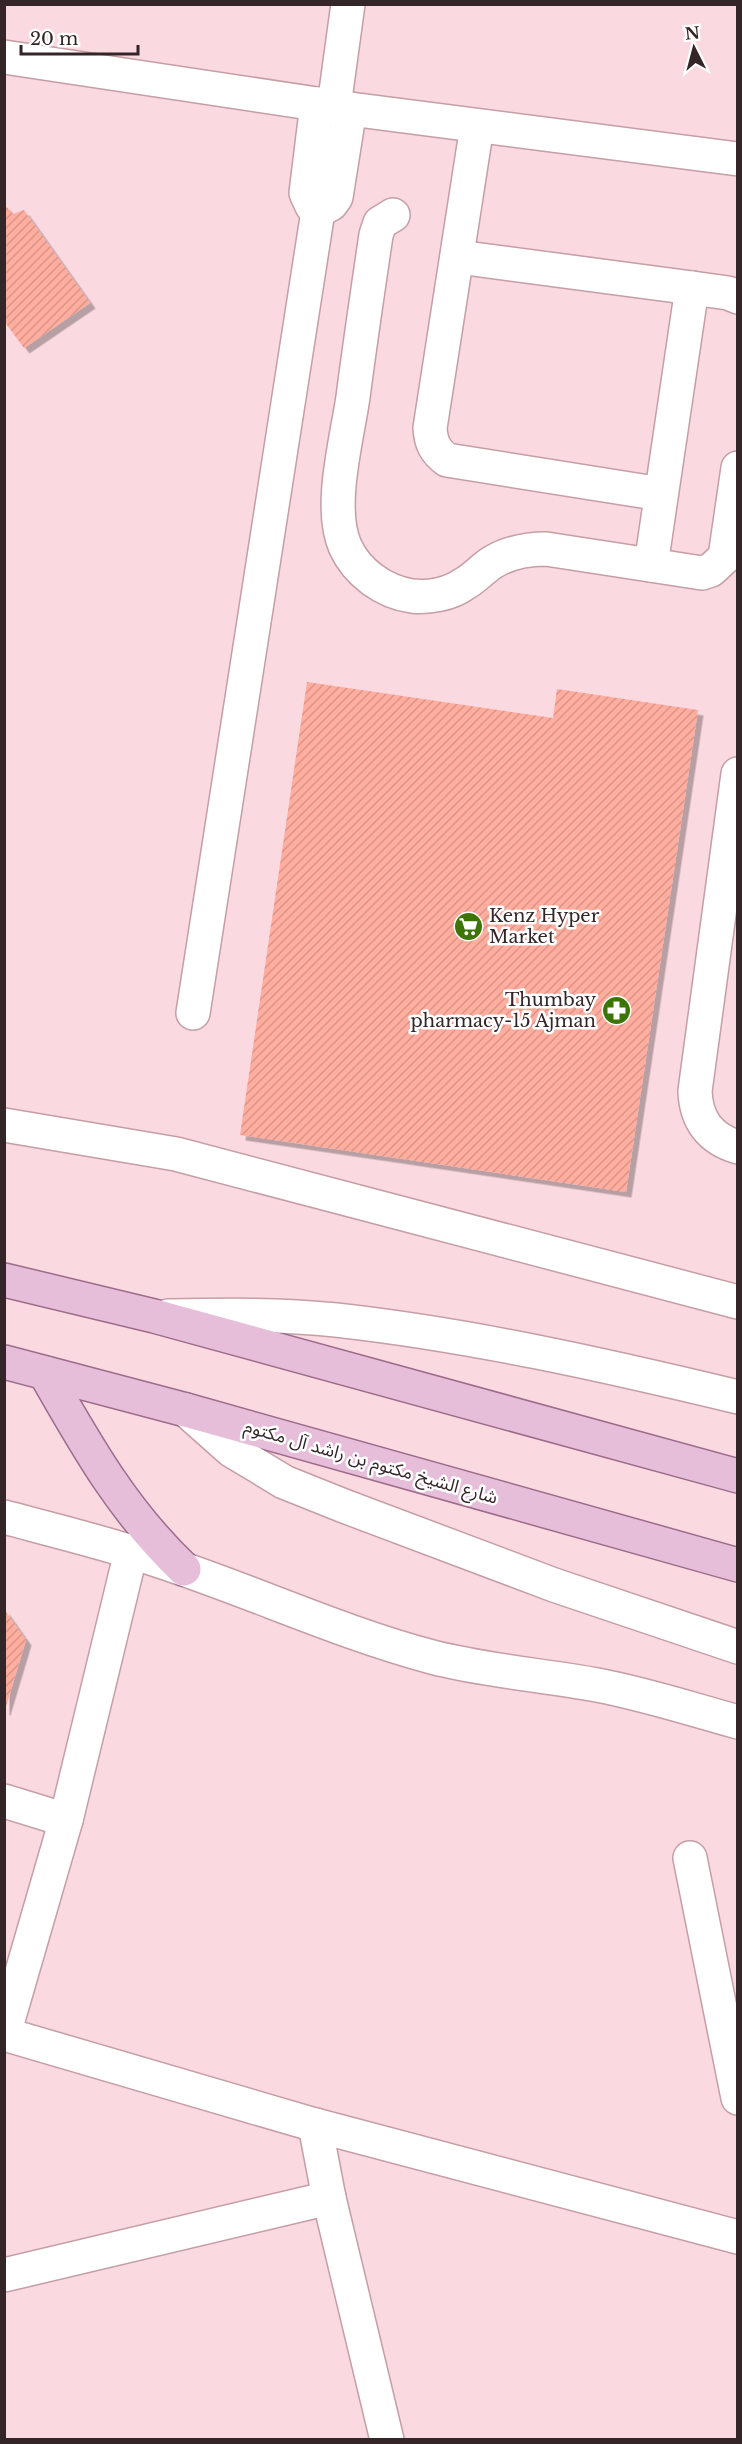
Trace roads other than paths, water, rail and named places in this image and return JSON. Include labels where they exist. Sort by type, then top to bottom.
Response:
[{"type":"main road","points":[[4,1280],[154,1316],[738,1476]]},
{"type":"main road","name":"شارع الشيخ مكتوم بن راشد آل مكتوم","points":[[4,1362],[186,1410],[738,1564]]},
{"type":"main road","points":[[45,1373],[117,1493],[156,1542],[184,1569]]},
{"type":"street","points":[[193,1014],[318,211],[331,204],[336,197],[334,106],[348,4]]},
{"type":"street","points":[[4,57],[477,126],[738,159]]},
{"type":"street","points":[[477,126],[430,428],[431,441],[437,452],[447,460],[661,494]]},
{"type":"street","points":[[393,215],[380,223],[376,235],[340,485],[340,529],[345,546],[365,574],[379,585],[395,592],[421,596],[447,592],[463,585],[492,563],[527,549],[546,549],[702,573],[711,570],[725,557],[738,468]]},
{"type":"street","points":[[458,256],[728,293],[738,297]]},
{"type":"street","points":[[651,565],[692,288]]},
{"type":"street","points":[[738,774],[695,1091],[695,1105],[707,1130],[718,1139],[738,1147]]},
{"type":"street","points":[[4,1125],[176,1154],[738,1302]]},
{"type":"street","points":[[154,1316],[250,1314],[336,1320],[454,1338],[573,1360],[738,1396]]},
{"type":"street","points":[[186,1410],[231,1450],[284,1482],[554,1585],[738,1647]]},
{"type":"street","points":[[4,1517],[184,1569],[359,1636],[433,1657],[508,1672],[598,1685],[738,1722]]},
{"type":"street","points":[[131,1552],[66,1820],[4,2034],[315,2125],[738,2237]]},
{"type":"street","points":[[4,1802],[66,1820]]},
{"type":"street","points":[[690,1858],[738,2098]]},
{"type":"street","points":[[315,2125],[329,2198],[387,2439]]},
{"type":"street","points":[[4,2275],[329,2198]]},
{"type":"place","name":"Kenz Hyper Market","points":[[468,926]]},
{"type":"place","name":"Thumbay pharmacy-15 Ajman","points":[[617,1010]]}]
